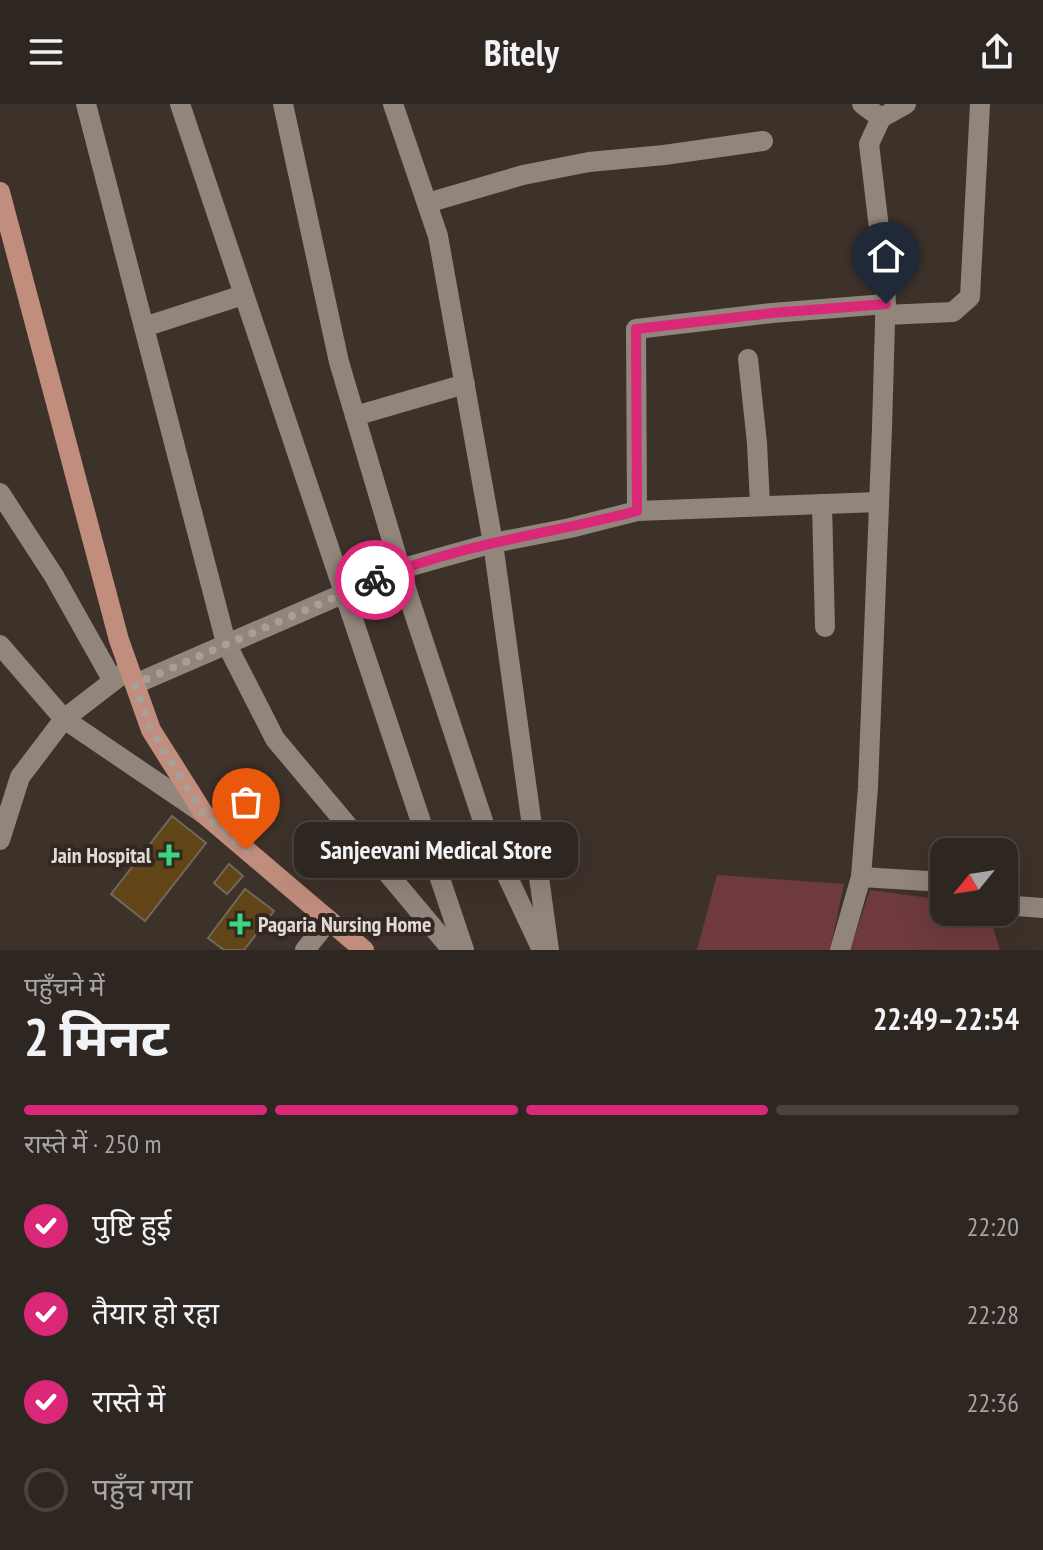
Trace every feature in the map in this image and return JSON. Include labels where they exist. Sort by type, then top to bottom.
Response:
[{"type":"main road","points":[[0,192],[119,640],[126,678],[151,730],[204,814],[364,950]]},
{"type":"street","points":[[86,104],[226,643],[275,739],[452,950]]},
{"type":"street","points":[[180,104],[464,950]]},
{"type":"street","points":[[283,104],[339,362],[400,569],[487,833],[542,950]]},
{"type":"street","points":[[393,104],[438,236],[493,543],[549,950]]},
{"type":"street","points":[[862,104],[881,118]]},
{"type":"street","points":[[840,950],[861,877],[868,787],[886,310],[869,144],[881,118],[906,104]]},
{"type":"street","points":[[637,511],[636,329],[772,313],[953,312],[970,297],[980,104]]},
{"type":"street","points":[[427,203],[523,175],[589,162],[763,141]]},
{"type":"street","points":[[144,327],[243,295]]},
{"type":"street","points":[[748,359],[760,505]]},
{"type":"street","points":[[355,416],[465,384]]},
{"type":"street","points":[[0,493],[126,678]]},
{"type":"street","points":[[0,840],[20,777],[64,719],[126,678],[226,643],[400,569],[493,543],[637,511],[879,502]]},
{"type":"street","points":[[822,504],[825,627]]},
{"type":"street","points":[[0,645],[64,719],[204,814]]},
{"type":"street","points":[[861,877],[930,881]]},
{"type":"street","points":[[1018,906],[1043,908]]},
{"type":"street","points":[[305,950],[329,920]]},
{"type":"shaded area","points":[[717,875],[844,884],[830,950],[697,950]]},
{"type":"shaded area","points":[[870,890],[930,898],[930,926],[992,926],[1000,950],[850,950]]},
{"type":"building","points":[[172,816],[206,843],[145,921],[111,894]]},
{"type":"building","points":[[229,864],[243,876],[227,894],[214,883]]},
{"type":"building","points":[[245,889],[274,911],[244,950],[224,950],[208,938]]},
{"type":"way so far","points":[[246,850],[204,814],[151,730],[135,684],[375,580]]},
{"type":"place","name":"Sanjeevani Medical Store","points":[[246,850]]},
{"type":"place","name":"Jain Hospital","points":[[169,855]]},
{"type":"place","name":"Pagaria Nursing Home","points":[[240,924]]},
{"type":"route","points":[[375,580],[400,569],[493,543],[637,511],[636,329],[886,304]]}]
